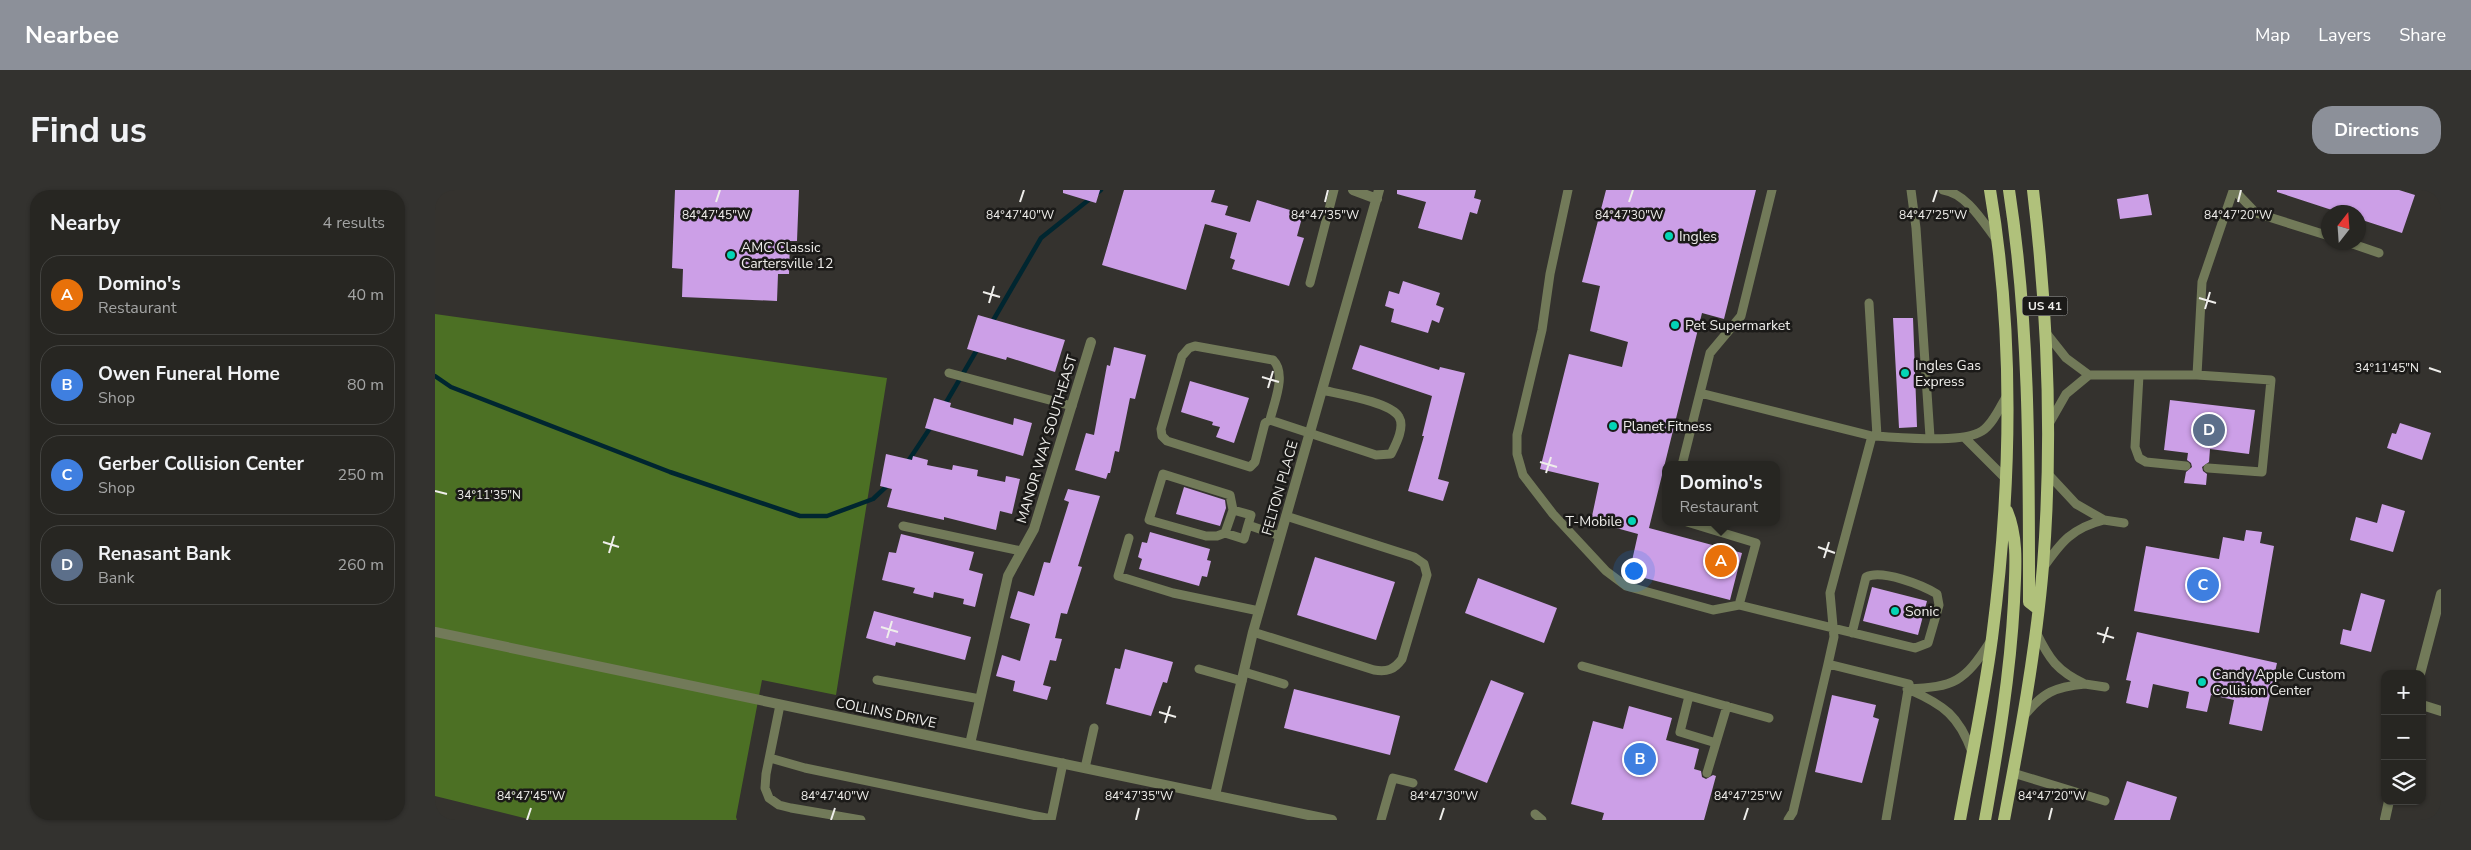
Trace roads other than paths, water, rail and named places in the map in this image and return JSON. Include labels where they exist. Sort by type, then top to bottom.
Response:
[{"type":"main road","name":"US 41","points":[[1959,820],[1973,754],[1992,639],[2005,507],[2006,397],[1997,242],[1990,190]]},
{"type":"main road","points":[[2009,190],[2015,233],[2026,359],[2029,602],[2038,609]]},
{"type":"main road","name":"US 41","points":[[2004,820],[2036,630],[2043,568],[2049,475],[2050,422],[2047,334],[2042,263],[2033,190]]},
{"type":"main road","points":[[1985,820],[2006,699],[2013,626],[2015,550],[2013,530],[2005,507]]},
{"type":"street","points":[[1353,190],[1378,194]]},
{"type":"street","name":"FELTON PLACE","points":[[1215,795],[1253,632],[1378,194]]},
{"type":"street","name":"MANOR WAY SOUTHEAST","points":[[970,744],[1008,576],[1034,529],[1091,342]]},
{"type":"street","points":[[2421,670],[2441,594]]},
{"type":"street","name":"COLLINS DRIVE","points":[[435,632],[1330,820]]},
{"type":"street","points":[[2426,706],[2441,711]]},
{"type":"street","points":[[2385,819],[2388,805]]},
{"type":"lane","points":[[1310,283],[1335,190]]},
{"type":"lane","points":[[1568,190],[1550,274],[1542,330],[1517,435],[1517,454],[1523,475],[1553,514],[1606,571],[1626,586],[1713,610],[1739,605],[1834,629],[1915,648],[1928,643],[1939,605],[1937,594],[1924,586],[1874,573],[1866,577],[1852,633]]},
{"type":"lane","points":[[1683,461],[1709,353],[1741,316],[1771,190]]},
{"type":"lane","points":[[1911,190],[1916,228],[1931,437]]},
{"type":"lane","points":[[1949,190],[1974,210],[1997,242]]},
{"type":"lane","points":[[2197,376],[2202,282],[2233,190],[2256,213],[2321,233]]},
{"type":"lane","points":[[2366,249],[2379,253]]},
{"type":"lane","points":[[1788,820],[1797,795],[1835,637],[1829,593],[1875,436],[1869,304]]},
{"type":"lane","points":[[2047,334],[2065,358],[2089,375],[2197,376],[2271,380],[2262,472],[2208,468]]},
{"type":"lane","points":[[1195,346],[1273,360],[1279,366],[1280,375],[1269,420],[1265,423],[1255,462],[1250,467],[1167,441],[1162,436],[1161,428],[1182,356],[1189,348],[1195,346]]},
{"type":"lane","points":[[949,373],[1071,406]]},
{"type":"lane","points":[[2050,422],[2066,394],[2089,375]]},
{"type":"lane","points":[[2139,375],[2135,448],[2139,458],[2146,462],[2186,466]]},
{"type":"lane","points":[[1269,420],[1309,435],[1384,456],[1391,454],[1401,427],[1400,418],[1393,410],[1322,390]]},
{"type":"lane","points":[[1699,393],[1875,436],[1965,438],[1983,431],[2006,397]]},
{"type":"lane","points":[[1965,438],[2006,479]]},
{"type":"lane","points":[[1225,533],[1233,510],[1230,495],[1224,491],[1163,474],[1149,520],[1205,536],[1217,536],[1225,533],[1244,538],[1251,515],[1233,510]]},
{"type":"lane","points":[[2049,475],[2076,504],[2104,520],[2123,523]]},
{"type":"lane","points":[[1253,632],[1385,672],[1396,668],[1402,659],[1427,575],[1423,564],[1414,557],[1286,516]]},
{"type":"lane","points":[[2043,568],[2067,538],[2078,529],[2104,520]]},
{"type":"lane","points":[[1248,525],[1280,536]]},
{"type":"lane","points":[[903,526],[1021,551]]},
{"type":"lane","points":[[1701,526],[1756,542],[1739,605]]},
{"type":"lane","points":[[1129,538],[1118,576],[1173,593],[1259,611]]},
{"type":"lane","points":[[2036,630],[2046,653],[2054,664],[2064,673],[2085,684]]},
{"type":"lane","points":[[1907,689],[1934,688],[1957,681],[1975,665],[1992,639]]},
{"type":"lane","points":[[1828,664],[1909,684],[1886,820]]},
{"type":"lane","points":[[1583,666],[1769,718]]},
{"type":"lane","points":[[1199,669],[1284,684]]},
{"type":"lane","points":[[877,680],[980,699]]},
{"type":"lane","points":[[2022,718],[2046,693],[2060,687],[2085,684],[2105,687]]},
{"type":"lane","points":[[1907,689],[1934,701],[1947,710],[1965,735],[1973,754]]},
{"type":"lane","points":[[1689,696],[1680,732],[1716,743]]},
{"type":"lane","points":[[781,705],[765,788],[769,798],[779,805],[861,820]]},
{"type":"lane","points":[[1707,773],[1727,706]]},
{"type":"lane","points":[[1085,768],[1094,728]]},
{"type":"lane","points":[[770,758],[805,768],[1051,820],[1063,763]]},
{"type":"lane","points":[[2013,773],[2105,801]]},
{"type":"lane","points":[[1381,820],[1393,778],[1413,783]]},
{"type":"waterway","points":[[991,324],[1041,238],[1101,190]]},
{"type":"waterway","points":[[944,406],[978,348]]},
{"type":"waterway","points":[[435,376],[451,387],[670,472],[800,516],[827,516],[873,499],[889,484]]},
{"type":"waterway","points":[[907,463],[932,425]]},
{"type":"place","name":"Ingles","points":[[1669,236]]},
{"type":"place","name":"AMC Classic Cartersville 12","points":[[731,255]]},
{"type":"place","name":"Pet Supermarket","points":[[1675,325]]},
{"type":"place","name":"Ingles Gas Express","points":[[1905,373]]},
{"type":"place","name":"Planet Fitness","points":[[1613,426]]},
{"type":"place","name":"Renasant Bank","points":[[2209,430]]},
{"type":"place","name":"T-Mobile","points":[[1632,521]]},
{"type":"place","name":"Domino's","points":[[1721,561]]},
{"type":"place","name":"Gerber Collision Center","points":[[2203,585]]},
{"type":"place","name":"Sonic","points":[[1895,611]]},
{"type":"place","name":"Candy Apple Custom Collision Center","points":[[2202,682]]},
{"type":"place","name":"Owen Funeral Home","points":[[1640,759]]}]
